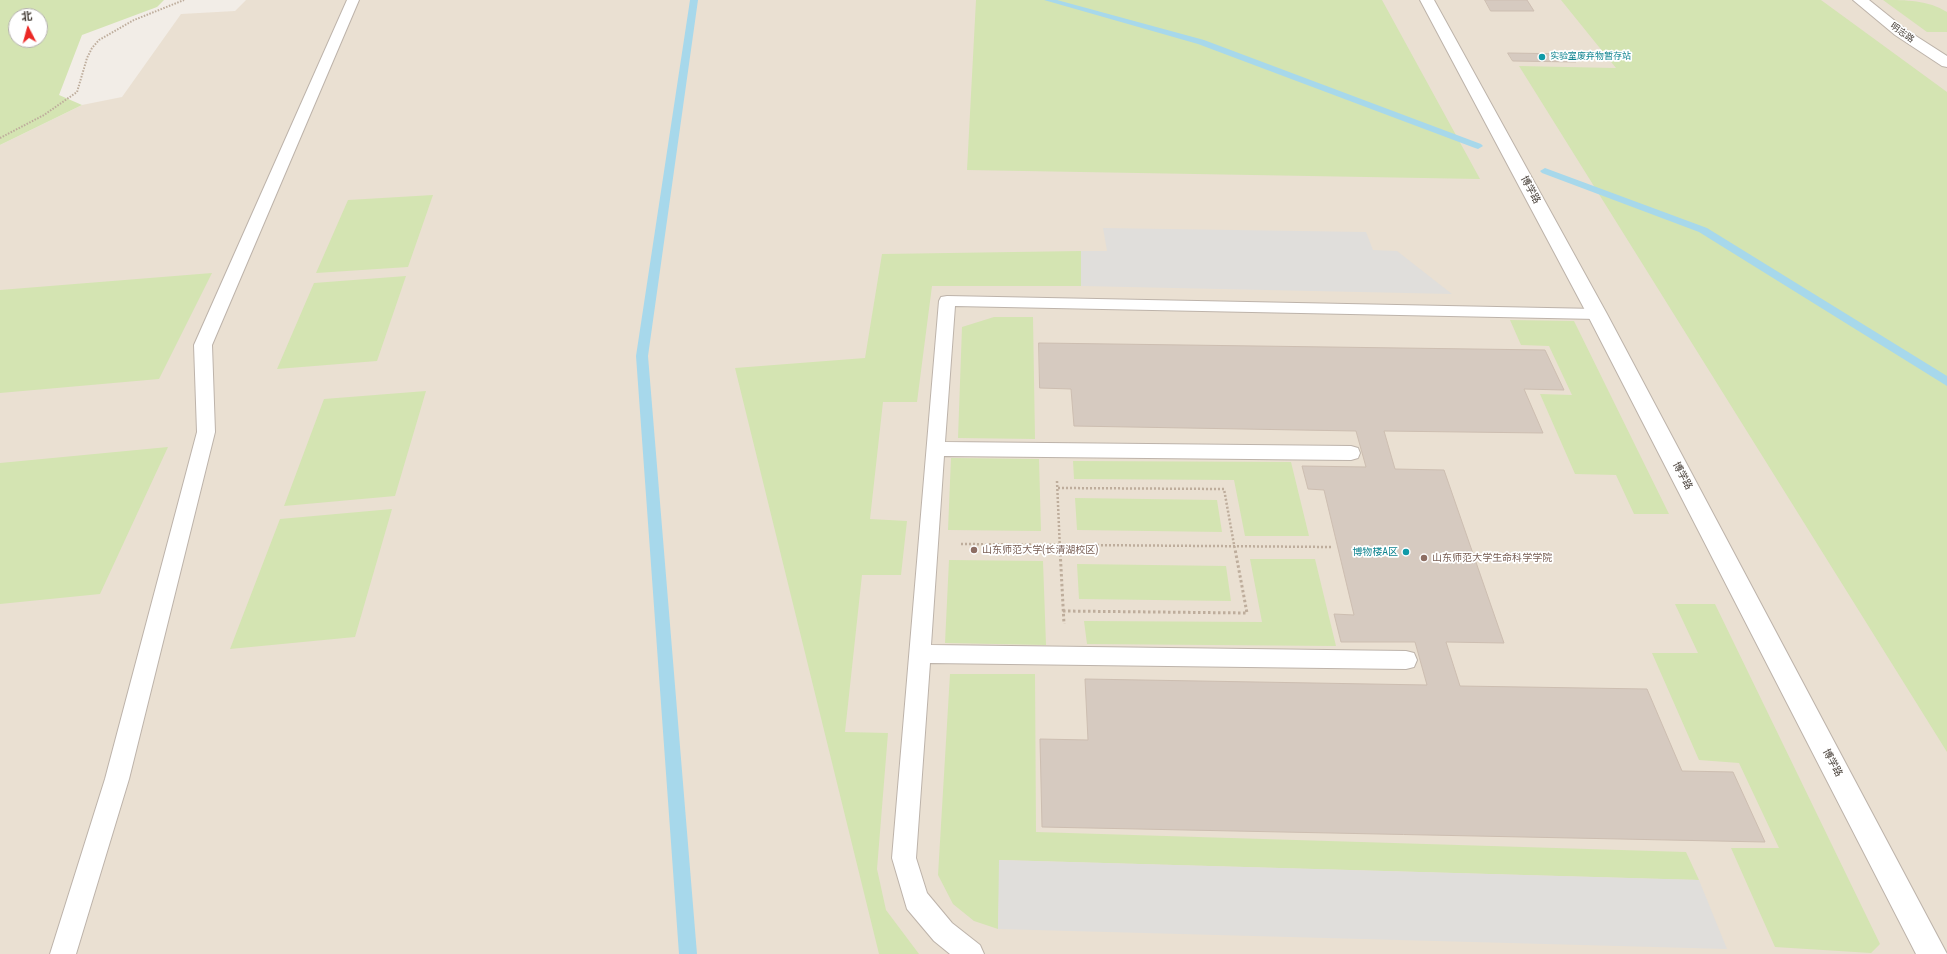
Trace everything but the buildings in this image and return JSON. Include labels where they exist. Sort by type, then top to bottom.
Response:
[{"type":"street","name":"博学路","points":[[1427,0],[1597,314],[1932,954]]},
{"type":"street","name":"明志路","points":[[1860,0],[1900,32],[1947,64]]},
{"type":"lane","points":[[63,954],[117,779],[206,432],[203,345],[353,0]]},
{"type":"lane","points":[[971,954],[943,932],[916,900],[904,858],[947,301],[1597,314]]},
{"type":"lane","points":[[935,449],[1351,453]]},
{"type":"lane","points":[[919,654],[1406,660]]},
{"type":"path","points":[[0,138],[44,115],[77,92],[83,69],[92,48],[112,30],[184,0]]},
{"type":"path","points":[[1056,450],[1065,656]]},
{"type":"path","points":[[1058,488],[1224,489],[1247,613],[1063,611]]},
{"type":"path","points":[[928,544],[1331,547]]},
{"type":"shaded area","name":"山东师范大学(长清湖校区)","points":[[246,0],[1947,0],[1947,954],[0,954],[0,145],[82,105],[122,97],[181,14],[235,11]]},
{"type":"shaded area","points":[[1103,228],[1366,232],[1373,250],[1397,251],[1452,294],[1081,286],[1081,251],[1107,251]]},
{"type":"shaded area","points":[[999,860],[1699,880],[1727,949],[998,929]]},
{"type":"green space","points":[[0,0],[164,0],[157,7],[82,35],[59,95],[82,105],[0,145]]},
{"type":"green space","points":[[976,0],[1382,0],[1480,179],[967,170]]},
{"type":"green space","points":[[1561,0],[1821,0],[1947,92],[1947,752],[1519,66],[1616,68]]},
{"type":"green space","points":[[1883,0],[1900,0],[1924,3],[1940,8],[1947,12],[1947,32],[1927,32]]},
{"type":"green space","points":[[433,195],[408,267],[316,273],[348,200]]},
{"type":"green space","points":[[1081,251],[1081,286],[932,286],[917,402],[883,402],[870,519],[907,521],[901,575],[862,575],[845,732],[888,733],[877,869],[886,910],[919,954],[879,954],[735,368],[865,358],[882,254]]},
{"type":"green space","points":[[212,273],[159,379],[0,393],[0,290]]},
{"type":"green space","points":[[406,276],[377,361],[277,369],[314,283]]},
{"type":"green space","points":[[994,317],[1033,317],[1035,439],[958,438],[962,327]]},
{"type":"green space","points":[[1510,320],[1574,321],[1669,514],[1634,514],[1616,475],[1575,474],[1540,394],[1572,395],[1549,346],[1521,345]]},
{"type":"green space","points":[[426,391],[395,496],[284,506],[324,399]]},
{"type":"green space","points":[[168,447],[100,594],[0,604],[0,463]]},
{"type":"green space","points":[[951,458],[1039,459],[1041,531],[948,530]]},
{"type":"green space","points":[[1073,461],[1291,462],[1309,536],[1245,536],[1234,480],[1074,479]]},
{"type":"green space","points":[[1075,498],[1217,500],[1222,532],[1077,530]]},
{"type":"green space","points":[[392,509],[355,637],[230,649],[280,519]]},
{"type":"green space","points":[[1250,559],[1315,559],[1336,646],[1087,644],[1084,621],[1262,622]]},
{"type":"green space","points":[[949,560],[1043,561],[1046,645],[945,643]]},
{"type":"green space","points":[[1077,564],[1226,566],[1231,601],[1079,599]]},
{"type":"green space","points":[[1675,604],[1715,604],[1880,944],[1871,953],[1775,947],[1731,848],[1779,848],[1739,763],[1699,760],[1652,653],[1698,653]]},
{"type":"green space","points":[[950,674],[1035,674],[1036,832],[1686,852],[1699,880],[1000,860],[998,929],[974,921],[953,904],[938,875]]},
{"type":"waterway","points":[[688,954],[642,356],[694,0]]},
{"type":"waterway","points":[[1048,0],[1201,42],[1478,146]]},
{"type":"waterway","points":[[1545,171],[1703,230],[1947,382]]},
{"type":"place","name":"实验室废弃物暂存站","points":[[1542,57]]},
{"type":"place","name":"山东师范大学(长清湖校区)","points":[[974,550]]},
{"type":"place","name":"博物楼A区","points":[[1406,552]]},
{"type":"place","name":"山东师范大学生命科学学院","points":[[1424,558]]}]
